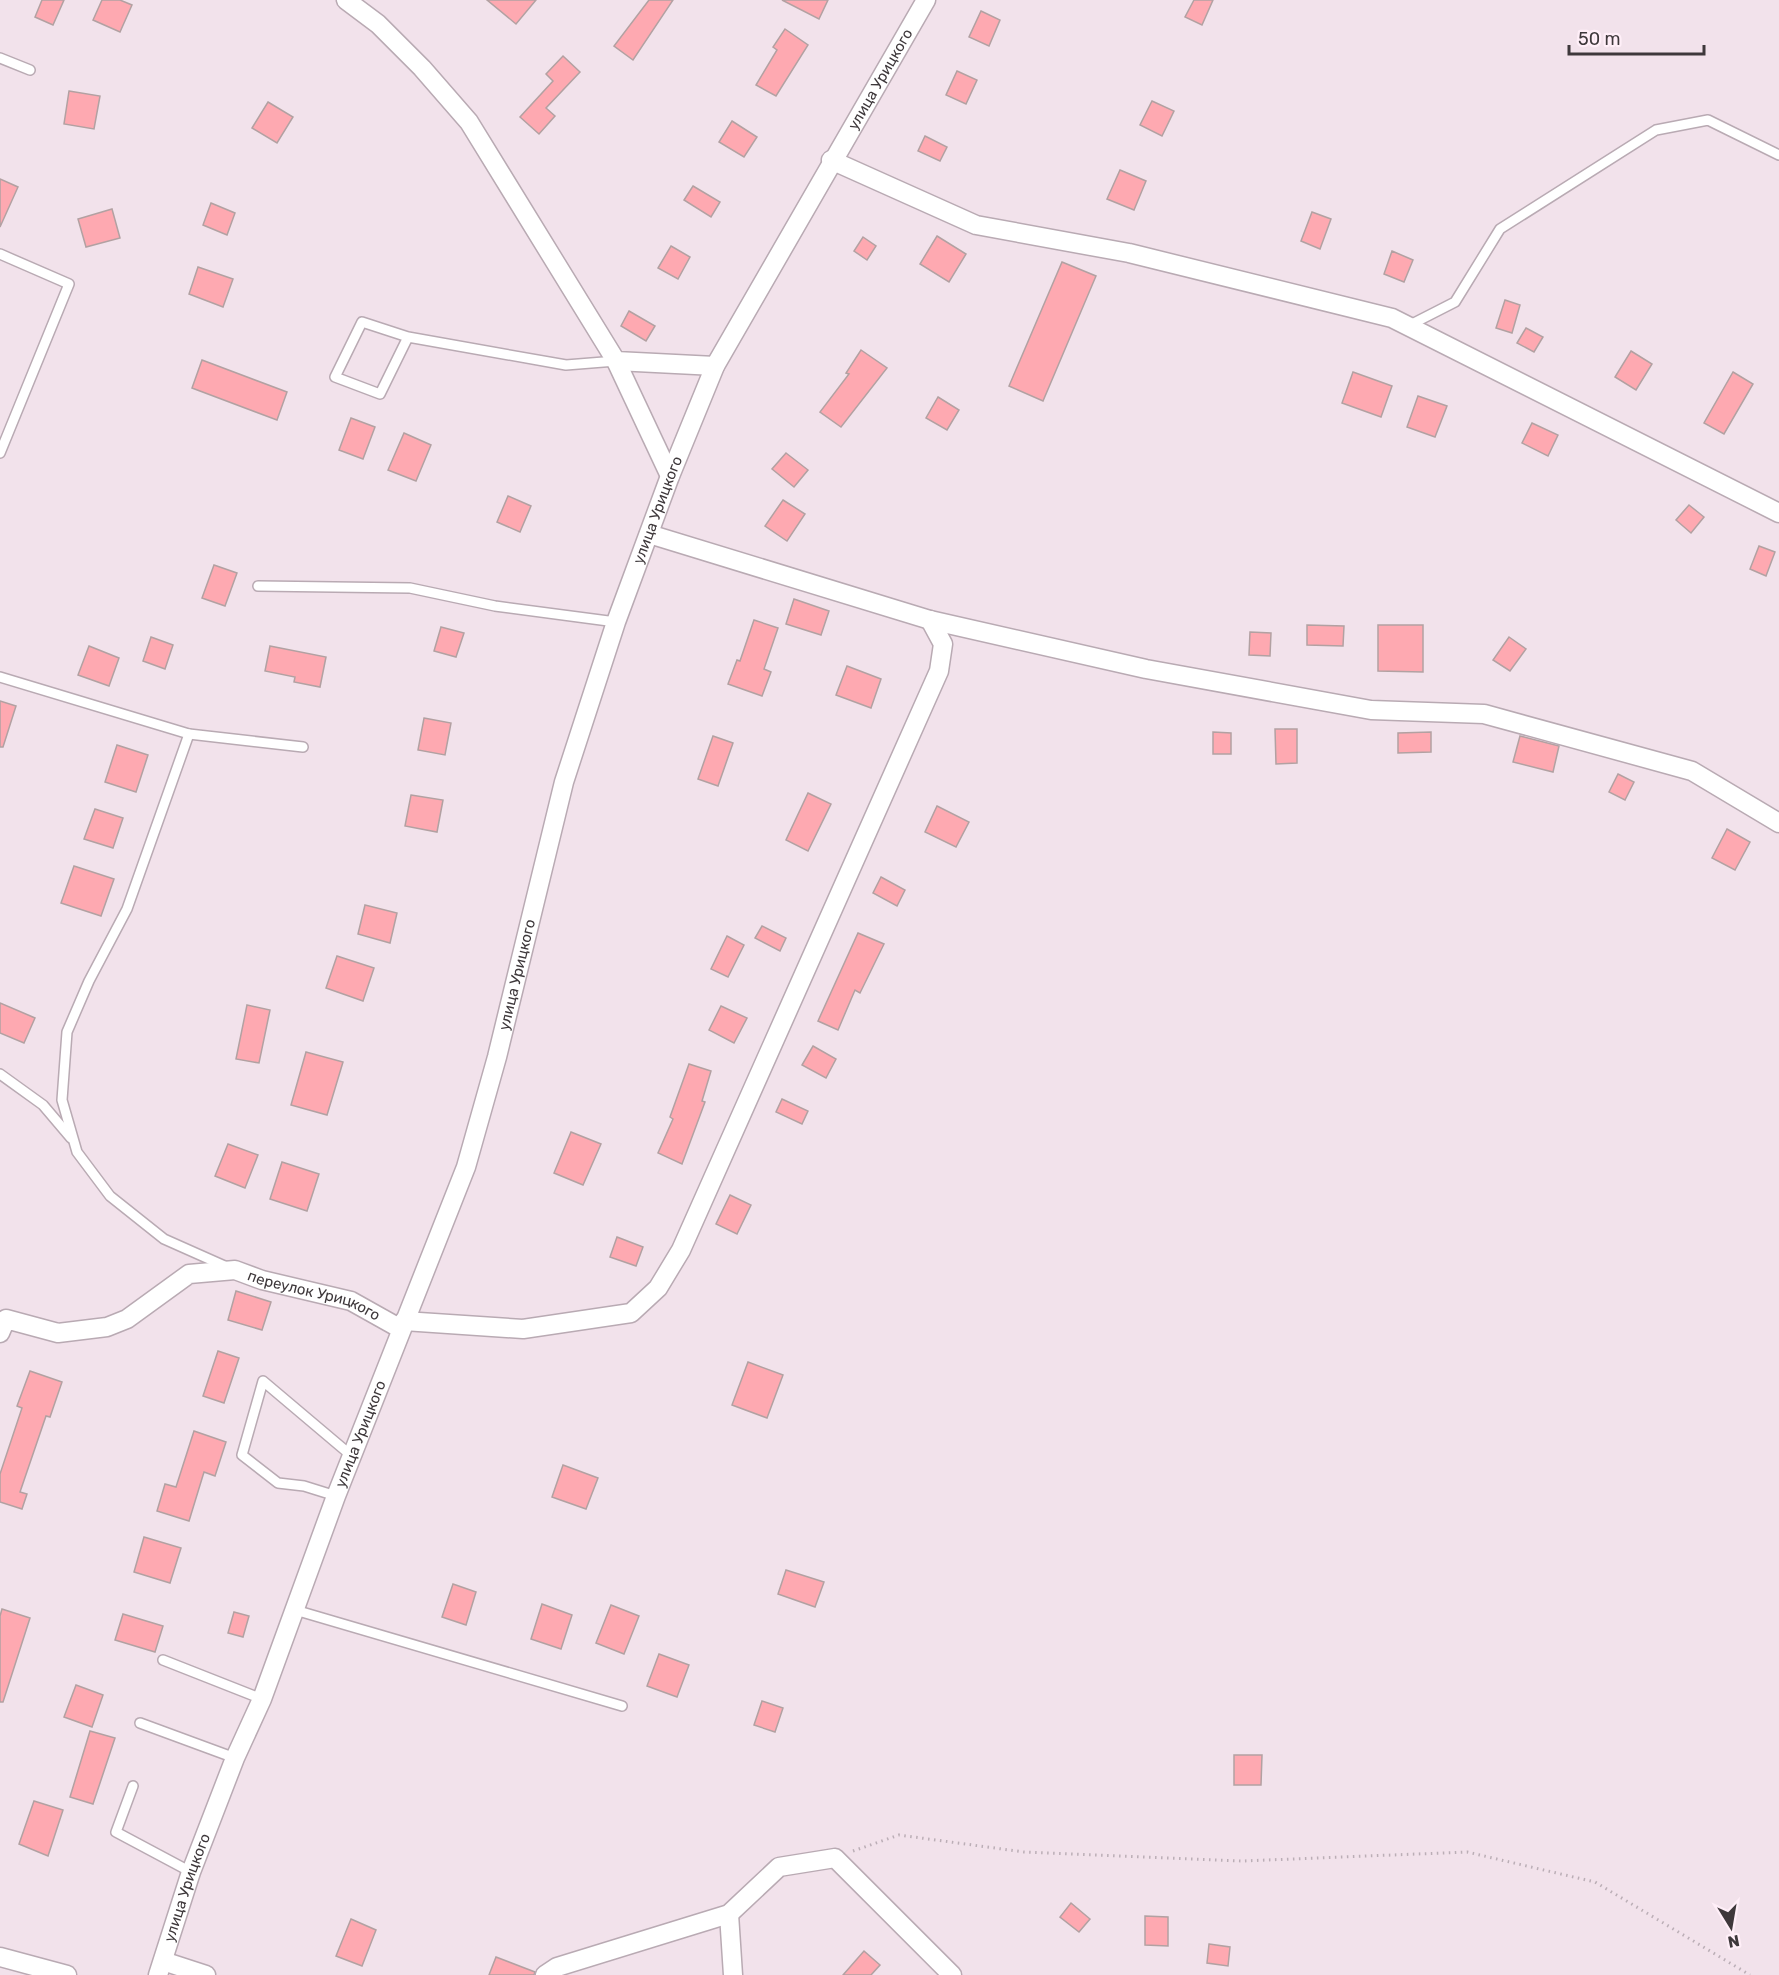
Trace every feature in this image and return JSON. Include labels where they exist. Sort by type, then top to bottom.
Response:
[{"type":"street","points":[[346,0],[378,24],[422,68],[469,122],[616,361],[670,476]]},
{"type":"street","name":"улица Урицкого","points":[[161,1968],[191,1872],[262,1699],[336,1496],[466,1167],[496,1057],[564,782],[616,622],[670,476],[715,366],[831,160],[926,0]]},
{"type":"street","points":[[831,160],[976,225],[1129,253],[1392,318],[1779,513]]},
{"type":"street","points":[[616,361],[715,366]]},
{"type":"street","points":[[648,534],[930,620],[1146,669],[1371,710],[1484,714],[1692,771],[1779,823]]},
{"type":"street","points":[[402,1325],[523,1329],[631,1313],[658,1288],[681,1250],[939,671],[943,644],[930,620]]},
{"type":"street","name":"переулок Урицкого","points":[[0,1334],[6,1319],[58,1333],[107,1327],[127,1319],[189,1274],[235,1270],[262,1280],[351,1301],[402,1325]]},
{"type":"street","points":[[545,1975],[557,1967],[729,1914],[779,1867],[835,1858],[952,1975]]},
{"type":"street","points":[[729,1914],[733,1975]]},
{"type":"street","points":[[0,1957],[67,1975]]},
{"type":"street","points":[[161,1968],[207,1975]]},
{"type":"lane","points":[[0,58],[30,70]]},
{"type":"lane","points":[[1408,326],[1455,302],[1500,229],[1656,130],[1708,120],[1779,155]]},
{"type":"lane","points":[[0,254],[69,284],[0,453]]},
{"type":"lane","points":[[408,336],[380,394],[334,377],[362,322],[408,336],[566,365],[616,361]]},
{"type":"lane","points":[[258,586],[410,588],[495,606],[616,622]]},
{"type":"lane","points":[[0,677],[189,734],[303,747]]},
{"type":"lane","points":[[189,734],[127,909],[67,1032],[62,1100],[77,1152],[110,1196],[164,1239],[235,1270]]},
{"type":"lane","points":[[0,1074],[43,1105],[74,1142]]},
{"type":"lane","points":[[336,1496],[304,1486],[278,1483],[242,1455],[263,1381],[353,1457]]},
{"type":"lane","points":[[295,1610],[622,1706]]},
{"type":"lane","points":[[163,1660],[262,1699]]},
{"type":"lane","points":[[140,1723],[236,1758]]},
{"type":"lane","points":[[133,1786],[116,1832],[191,1872]]},
{"type":"path","points":[[835,1858],[898,1835],[1024,1852],[1242,1861],[1467,1852],[1595,1882],[1750,1975]]},
{"type":"building","points":[[42,0],[64,0],[53,25],[35,17]]},
{"type":"building","points":[[102,0],[120,0],[132,5],[120,32],[93,20]]},
{"type":"building","points":[[487,0],[536,0],[516,24]]},
{"type":"building","points":[[649,0],[673,0],[633,60],[614,46]]},
{"type":"building","points":[[782,0],[828,0],[819,19]]},
{"type":"building","points":[[1194,0],[1213,0],[1202,25],[1185,17]]},
{"type":"building","points":[[981,11],[1000,20],[989,46],[969,37]]},
{"type":"building","points":[[785,29],[808,45],[776,96],[756,85],[777,50],[773,47]]},
{"type":"building","points":[[563,56],[580,72],[546,108],[555,116],[539,134],[520,117],[553,81],[546,74]]},
{"type":"building","points":[[957,71],[977,80],[966,104],[946,95]]},
{"type":"building","points":[[69,91],[100,96],[94,129],[64,124]]},
{"type":"building","points":[[1152,101],[1174,111],[1162,136],[1140,125]]},
{"type":"building","points":[[268,102],[293,117],[277,143],[252,128]]},
{"type":"building","points":[[732,121],[757,137],[744,157],[719,142]]},
{"type":"building","points":[[925,136],[947,147],[940,161],[918,151]]},
{"type":"building","points":[[1120,170],[1146,181],[1134,210],[1107,199]]},
{"type":"building","points":[[0,179],[18,187],[0,227]]},
{"type":"building","points":[[693,186],[720,202],[711,217],[684,200]]},
{"type":"building","points":[[211,203],[235,213],[227,235],[203,225]]},
{"type":"building","points":[[112,209],[120,238],[86,247],[78,219]]},
{"type":"building","points":[[1312,212],[1331,219],[1320,249],[1301,241]]},
{"type":"building","points":[[937,236],[966,254],[949,282],[920,264]]},
{"type":"building","points":[[863,237],[876,246],[867,260],[854,251]]},
{"type":"building","points":[[671,246],[690,257],[678,279],[658,268]]},
{"type":"building","points":[[1392,251],[1413,260],[1404,282],[1384,274]]},
{"type":"building","points":[[1062,262],[1096,276],[1043,401],[1009,386]]},
{"type":"building","points":[[198,267],[233,279],[223,307],[189,294]]},
{"type":"building","points":[[1505,300],[1520,305],[1512,333],[1496,328]]},
{"type":"building","points":[[629,311],[655,326],[646,341],[621,326]]},
{"type":"building","points":[[1526,328],[1543,337],[1534,352],[1517,343]]},
{"type":"building","points":[[861,350],[887,368],[841,427],[820,412],[849,374],[846,373]]},
{"type":"building","points":[[1631,351],[1652,364],[1636,390],[1615,377]]},
{"type":"building","points":[[202,360],[287,392],[277,420],[192,388]]},
{"type":"building","points":[[1353,372],[1392,386],[1381,417],[1342,403]]},
{"type":"building","points":[[1733,372],[1753,384],[1724,434],[1704,423]]},
{"type":"building","points":[[1418,396],[1447,406],[1435,437],[1407,427]]},
{"type":"building","points":[[938,397],[959,410],[947,430],[926,418]]},
{"type":"building","points":[[351,418],[375,427],[363,459],[339,450]]},
{"type":"building","points":[[1532,423],[1558,435],[1548,456],[1522,443]]},
{"type":"building","points":[[404,433],[431,445],[416,481],[388,470]]},
{"type":"building","points":[[786,453],[808,470],[794,487],[772,469]]},
{"type":"building","points":[[508,496],[531,506],[520,532],[497,522]]},
{"type":"building","points":[[783,500],[805,514],[787,541],[765,526]]},
{"type":"building","points":[[1689,505],[1704,517],[1691,533],[1676,520]]},
{"type":"building","points":[[1759,546],[1775,552],[1766,576],[1750,569]]},
{"type":"building","points":[[214,565],[237,573],[225,606],[202,598]]},
{"type":"building","points":[[794,599],[829,611],[821,635],[786,624]]},
{"type":"building","points":[[754,620],[778,628],[764,669],[771,672],[762,696],[728,684],[737,660],[740,661]]},
{"type":"building","points":[[1307,625],[1344,626],[1343,646],[1307,645]]},
{"type":"building","points":[[1378,625],[1423,625],[1423,672],[1378,671]]},
{"type":"building","points":[[441,627],[464,633],[456,657],[434,651]]},
{"type":"building","points":[[1250,632],[1271,633],[1270,656],[1249,655]]},
{"type":"building","points":[[151,637],[173,645],[165,669],[143,661]]},
{"type":"building","points":[[1509,637],[1526,649],[1510,671],[1493,660]]},
{"type":"building","points":[[89,646],[119,658],[109,686],[78,675]]},
{"type":"building","points":[[270,646],[326,657],[320,687],[294,682],[295,677],[265,671]]},
{"type":"building","points":[[847,666],[881,679],[871,708],[836,695]]},
{"type":"building","points":[[0,701],[16,706],[3,747],[0,747]]},
{"type":"building","points":[[424,718],[451,723],[445,755],[418,750]]},
{"type":"building","points":[[1275,729],[1297,729],[1297,763],[1276,764]]},
{"type":"building","points":[[1213,732],[1231,733],[1231,754],[1213,754]]},
{"type":"building","points":[[1431,732],[1431,752],[1398,753],[1398,733]]},
{"type":"building","points":[[713,736],[733,743],[718,786],[698,779]]},
{"type":"building","points":[[1520,736],[1559,746],[1553,772],[1513,762]]},
{"type":"building","points":[[117,745],[148,755],[136,792],[105,782]]},
{"type":"building","points":[[1618,774],[1634,782],[1625,800],[1609,792]]},
{"type":"building","points":[[808,793],[831,804],[808,851],[786,840]]},
{"type":"building","points":[[411,795],[443,800],[437,832],[405,826]]},
{"type":"building","points":[[937,806],[969,822],[956,847],[925,832]]},
{"type":"building","points":[[95,809],[123,818],[113,848],[84,839]]},
{"type":"building","points":[[1727,829],[1750,842],[1735,870],[1712,858]]},
{"type":"building","points":[[74,866],[114,879],[101,916],[61,903]]},
{"type":"building","points":[[881,877],[905,890],[897,906],[873,893]]},
{"type":"building","points":[[365,905],[397,913],[390,943],[358,934]]},
{"type":"building","points":[[762,926],[786,938],[780,951],[755,938]]},
{"type":"building","points":[[858,933],[884,944],[860,993],[855,990],[838,1030],[818,1021]]},
{"type":"building","points":[[727,936],[744,945],[728,977],[711,969]]},
{"type":"building","points":[[337,956],[374,968],[363,1001],[326,988]]},
{"type":"building","points":[[0,1003],[35,1018],[24,1043],[0,1033]]},
{"type":"building","points":[[247,1005],[270,1010],[259,1063],[236,1059]]},
{"type":"building","points":[[721,1006],[747,1018],[734,1043],[709,1030]]},
{"type":"building","points":[[813,1046],[836,1059],[826,1078],[802,1065]]},
{"type":"building","points":[[306,1052],[343,1062],[327,1115],[291,1105]]},
{"type":"building","points":[[689,1064],[711,1071],[702,1101],[705,1102],[682,1164],[658,1153],[673,1119],[670,1117]]},
{"type":"building","points":[[782,1099],[808,1111],[802,1124],[776,1112]]},
{"type":"building","points":[[571,1132],[601,1144],[583,1185],[554,1173]]},
{"type":"building","points":[[228,1144],[258,1155],[245,1188],[215,1176]]},
{"type":"building","points":[[282,1162],[319,1174],[307,1211],[270,1199]]},
{"type":"building","points":[[730,1195],[751,1205],[737,1234],[716,1224]]},
{"type":"building","points":[[617,1237],[643,1247],[636,1266],[610,1257]]},
{"type":"building","points":[[236,1291],[271,1302],[262,1330],[228,1320]]},
{"type":"building","points":[[218,1351],[239,1358],[224,1403],[203,1396]]},
{"type":"building","points":[[748,1362],[783,1375],[767,1418],[732,1405]]},
{"type":"building","points":[[30,1371],[62,1382],[50,1417],[46,1416],[20,1492],[27,1494],[22,1509],[0,1502],[0,1474],[22,1408],[17,1406]]},
{"type":"building","points":[[194,1431],[226,1442],[215,1476],[204,1472],[189,1521],[157,1511],[165,1484],[176,1487]]},
{"type":"building","points":[[563,1465],[598,1478],[586,1509],[552,1497]]},
{"type":"building","points":[[144,1537],[181,1548],[170,1583],[134,1572]]},
{"type":"building","points":[[786,1570],[824,1582],[815,1607],[778,1594]]},
{"type":"building","points":[[453,1584],[476,1592],[466,1625],[442,1617]]},
{"type":"building","points":[[542,1604],[572,1615],[561,1649],[531,1639]]},
{"type":"building","points":[[611,1605],[639,1616],[624,1654],[596,1643]]},
{"type":"building","points":[[2,1609],[30,1618],[3,1702],[0,1702],[0,1616]]},
{"type":"building","points":[[234,1612],[249,1616],[243,1637],[228,1633]]},
{"type":"building","points":[[123,1614],[163,1626],[155,1652],[115,1640]]},
{"type":"building","points":[[659,1654],[689,1665],[677,1697],[647,1686]]},
{"type":"building","points":[[76,1685],[103,1695],[92,1727],[64,1717]]},
{"type":"building","points":[[762,1701],[783,1708],[775,1732],[754,1725]]},
{"type":"building","points":[[90,1731],[115,1738],[93,1804],[70,1797]]},
{"type":"building","points":[[1234,1755],[1262,1755],[1261,1785],[1234,1785]]},
{"type":"building","points":[[34,1801],[63,1810],[48,1856],[19,1844]]},
{"type":"building","points":[[1071,1903],[1090,1919],[1079,1932],[1060,1917]]},
{"type":"building","points":[[1145,1916],[1168,1917],[1168,1946],[1145,1945]]},
{"type":"building","points":[[351,1919],[376,1930],[362,1966],[336,1956]]},
{"type":"building","points":[[1209,1944],[1230,1947],[1228,1966],[1207,1963]]},
{"type":"building","points":[[864,1951],[880,1965],[871,1975],[843,1975]]},
{"type":"building","points":[[496,1957],[535,1972],[534,1975],[489,1975]]}]
